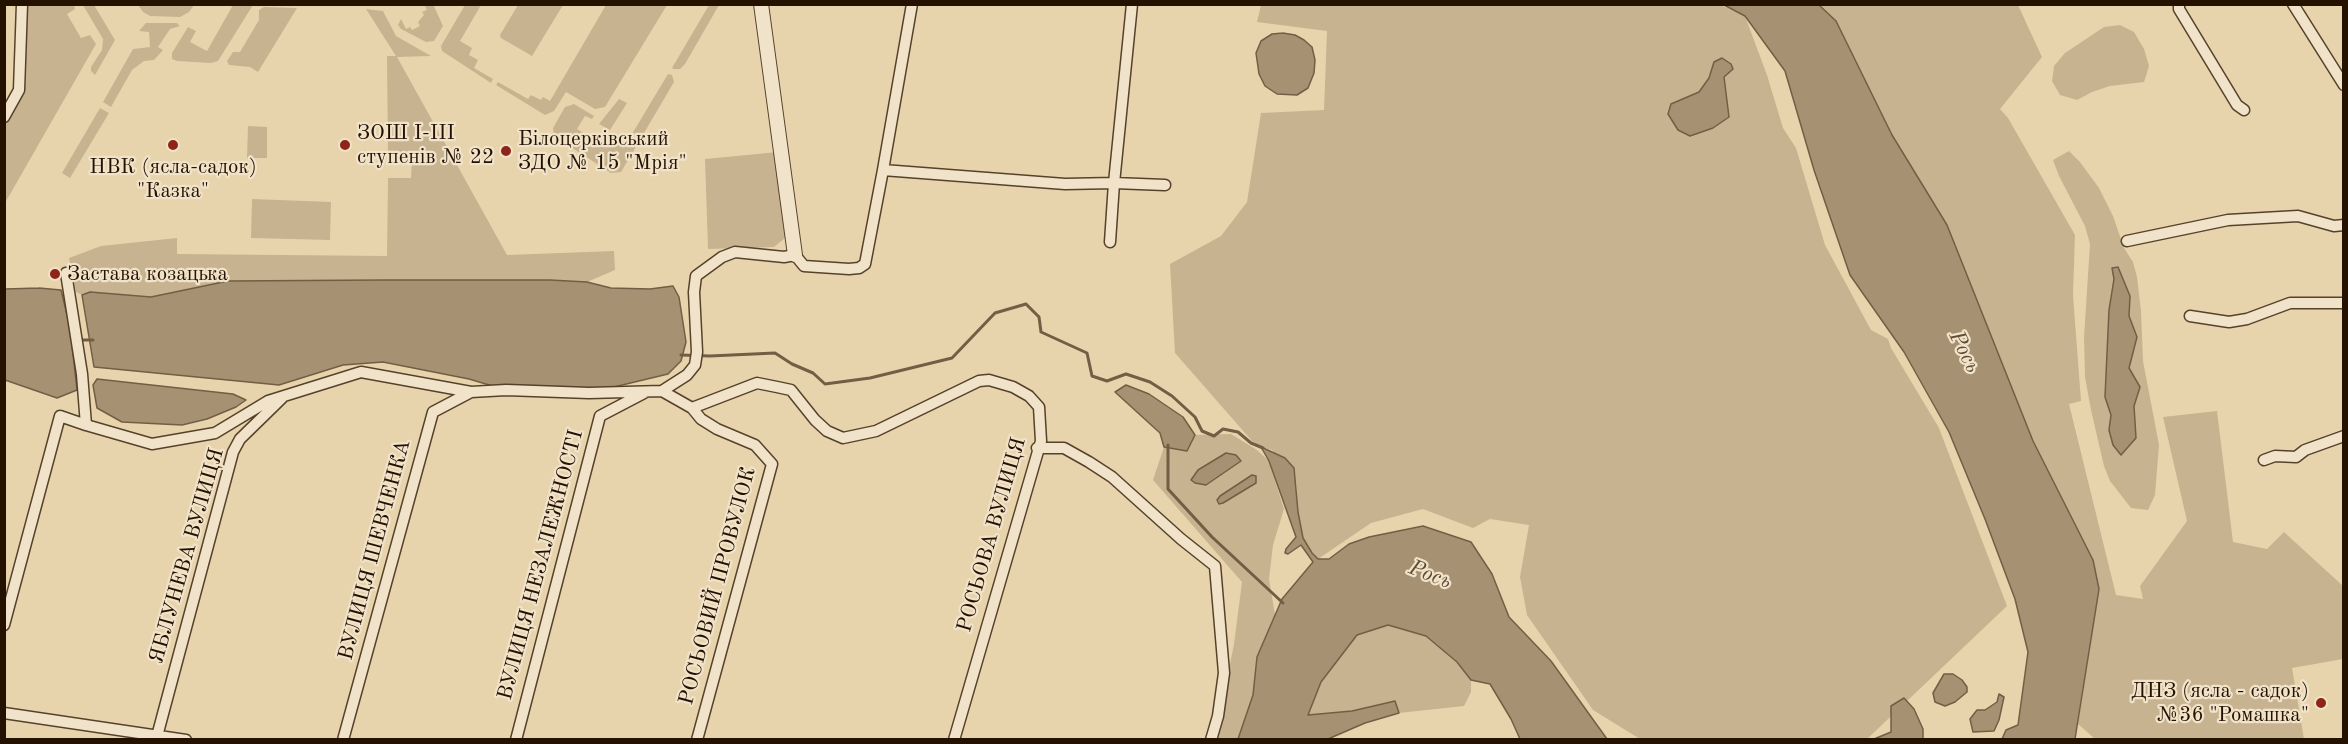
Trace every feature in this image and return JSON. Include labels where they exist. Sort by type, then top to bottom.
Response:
[{"type":"street","points":[[4,117],[19,90],[22,4]]},
{"type":"street","points":[[761,4],[795,255],[804,266],[859,268],[867,259],[912,4]]},
{"type":"street","points":[[1110,242],[1132,4]]},
{"type":"street","points":[[2180,4],[2179,9],[2237,105],[2244,110]]},
{"type":"street","points":[[2293,4],[2343,85]]},
{"type":"street","points":[[884,170],[1065,184],[1166,185]]},
{"type":"street","points":[[2127,241],[2228,220],[2298,216],[2334,226],[2343,225]]},
{"type":"street","points":[[4,625],[60,416],[152,444],[215,433],[268,401],[361,372],[471,392],[506,390],[559,393],[662,391],[687,375],[696,357],[694,292],[696,276],[722,257],[735,252],[784,257],[795,255]]},
{"type":"street","points":[[66,273],[86,425]]},
{"type":"street","points":[[2190,316],[2229,322],[2247,319],[2290,303],[2343,303]]},
{"type":"street","name":"РОСЬОВА ВУЛИЦЯ","points":[[692,408],[757,383],[791,390],[815,420],[827,431],[843,438],[876,431],[979,381],[989,380],[1013,387],[1029,396],[1039,407],[1041,441],[1037,448],[954,740]]},
{"type":"street","name":"РОСЬОВИЙ ПРОВУЛОК","points":[[662,391],[692,408],[701,419],[717,429],[755,445],[772,464],[697,740]]},
{"type":"street","name":"ВУЛИЦЯ ШЕВЧЕНКА","points":[[343,740],[433,412],[471,392]]},
{"type":"street","name":"ВУЛИЦЯ НЕЗАЛЕЖНОСТІ","points":[[516,740],[600,416],[647,392]]},
{"type":"street","name":"ЯБЛУНЕВА ВУЛИЦЯ","points":[[157,738],[233,452],[240,439],[282,398]]},
{"type":"street","points":[[2264,460],[2275,456],[2296,457],[2304,450],[2343,436]]},
{"type":"street","points":[[1037,448],[1064,448],[1112,477],[1215,566],[1224,673],[1218,716],[1211,740]]},
{"type":"street","points":[[4,713],[157,738],[186,740]]},
{"type":"shaded area","points":[[433,4],[443,26],[434,41],[426,42],[401,29],[398,25],[401,19],[406,29],[410,27],[412,30],[420,26],[418,22],[424,15],[422,12],[427,10],[425,6]]},
{"type":"shaded area","points":[[25,5],[74,5],[75,9],[67,14],[81,38],[90,35],[96,44],[5,203],[4,124],[19,100]]},
{"type":"shaded area","points":[[83,5],[94,5],[115,40],[95,75],[91,67],[102,50],[103,39]]},
{"type":"shaded area","points":[[138,5],[194,5],[189,12],[180,17],[150,16]]},
{"type":"shaded area","points":[[233,5],[253,5],[218,61],[211,63],[172,59],[172,53],[188,27],[196,31],[190,42],[207,51]]},
{"type":"shaded area","points":[[465,5],[481,5],[460,41],[472,48],[469,55],[478,60],[474,68],[493,79],[491,83],[442,51],[441,46]]},
{"type":"shaded area","points":[[518,5],[563,5],[532,56],[501,38],[500,35]]},
{"type":"shaded area","points":[[606,5],[667,5],[605,107],[595,109],[566,92],[554,111],[545,115],[496,85],[498,82],[528,99],[531,95],[550,101]]},
{"type":"shaded area","points":[[709,5],[719,5],[685,64],[680,69],[672,68]]},
{"type":"shaded area","points":[[1261,5],[1720,5],[1745,16],[1767,75],[1783,128],[1796,148],[1825,245],[1871,330],[1888,339],[1891,348],[1939,428],[2007,606],[1867,739],[1640,739],[1593,710],[1527,615],[1520,577],[1529,525],[1490,519],[1473,528],[1423,509],[1371,523],[1318,559],[1303,538],[1296,481],[1272,450],[1252,441],[1175,353],[1170,264],[1221,236],[1247,202],[1261,113],[1324,110],[1327,31],[1257,22]]},
{"type":"shaded area","points":[[1819,5],[2018,5],[2042,57],[2000,109],[2008,118],[2075,235],[2073,295],[2081,401],[2069,404],[2116,595],[2143,599],[2140,586],[2187,521],[2163,417],[2217,411],[2233,542],[2267,549],[2284,532],[2343,586],[2343,659],[2292,668],[2304,739],[2095,739],[2078,724],[2099,589],[2093,560],[2033,441],[1947,225],[1892,135]]},
{"type":"shaded area","points":[[264,7],[297,8],[258,72],[250,67],[229,65],[227,61],[233,52],[240,52],[259,20],[259,10]]},
{"type":"shaded area","points":[[366,9],[383,11],[396,36],[431,56],[397,57],[507,255],[614,251],[615,270],[587,282],[550,280],[228,281],[151,297],[90,292],[82,295],[76,292],[69,258],[101,246],[177,238],[177,254],[387,256],[388,178],[411,178],[412,160],[388,159],[387,56],[396,56]]},
{"type":"shaded area","points":[[146,23],[177,23],[180,26],[170,29],[158,47],[163,50],[154,60],[144,61],[132,70],[111,107],[103,102],[133,49],[150,47],[149,32],[139,31]]},
{"type":"shaded area","points":[[2120,25],[2134,32],[2144,49],[2149,66],[2144,82],[2110,86],[2077,100],[2060,95],[2052,81],[2054,66],[2065,53],[2104,27]]},
{"type":"shaded area","points":[[668,74],[672,75],[674,82],[621,172],[611,173],[554,136],[553,128],[565,107],[574,104],[594,116],[592,119],[585,116],[577,129],[601,144],[606,137],[618,144],[620,141],[626,144]]},
{"type":"shaded area","points":[[619,99],[627,103],[610,130],[599,124]]},
{"type":"shaded area","points":[[100,108],[109,113],[70,178],[62,173]]},
{"type":"shaded area","points":[[248,126],[267,127],[267,158],[247,158]]},
{"type":"shaded area","points":[[2069,151],[2099,188],[2113,216],[2124,248],[2133,262],[2137,277],[2143,361],[2159,445],[2155,495],[2148,510],[2131,508],[2110,481],[2104,466],[2091,410],[2085,377],[2084,337],[2090,244],[2085,226],[2053,160]]},
{"type":"shaded area","points":[[778,152],[788,229],[785,238],[774,247],[708,249],[705,159]]},
{"type":"shaded area","points":[[252,199],[331,202],[330,240],[251,238]]},
{"type":"shaded area","points":[[1231,434],[1257,450],[1269,461],[1284,509],[1273,545],[1269,579],[1275,615],[1257,657],[1253,695],[1238,739],[1215,739],[1234,644],[1242,582],[1153,480],[1164,447],[1187,451],[1195,435]]},
{"type":"shaded area","points":[[1388,625],[1426,636],[1457,662],[1471,680],[1471,692],[1464,706],[1399,713],[1395,701],[1352,711],[1308,715],[1321,682],[1357,635]]},
{"type":"water","name":"Рось","points":[[1724,5],[1819,5],[1836,21],[1892,135],[1947,225],[2033,441],[2093,560],[2099,589],[2075,739],[2002,739],[2006,730],[2018,725],[2028,652],[2015,599],[1985,519],[1949,432],[1904,352],[1850,275],[1814,170],[1785,71],[1745,16]]},
{"type":"water","points":[[1272,34],[1295,35],[1304,40],[1312,47],[1315,60],[1314,73],[1308,88],[1297,95],[1277,94],[1265,86],[1259,74],[1256,53],[1261,41]]},
{"type":"water","points":[[1722,58],[1731,64],[1733,69],[1724,77],[1729,117],[1713,128],[1690,136],[1678,130],[1668,114],[1671,104],[1699,92],[1709,78],[1714,62]]},
{"type":"water","points":[[2118,267],[2130,296],[2129,316],[2137,337],[2129,368],[2140,387],[2134,406],[2136,438],[2121,455],[2113,445],[2109,430],[2111,415],[2105,397],[2109,310],[2114,279],[2112,268]]},
{"type":"water","points":[[550,280],[587,282],[611,288],[650,289],[673,286],[679,297],[686,342],[681,361],[668,374],[589,393],[506,390],[469,379],[383,362],[343,365],[279,385],[94,367],[82,295],[90,292],[151,297],[228,281]]},
{"type":"water","points":[[5,289],[61,290],[70,327],[77,390],[57,398],[5,380]]},
{"type":"water","points":[[97,379],[233,394],[246,400],[236,407],[207,419],[182,425],[122,422],[97,408],[93,385]]},
{"type":"water","points":[[1126,385],[1149,394],[1183,417],[1195,435],[1187,451],[1164,447],[1160,433],[1115,392]]},
{"type":"water","name":"Рось","points":[[1261,447],[1285,458],[1294,468],[1303,538],[1318,559],[1329,559],[1349,544],[1369,537],[1423,526],[1471,542],[1492,574],[1509,617],[1551,661],[1607,739],[1520,739],[1490,684],[1471,680],[1457,662],[1426,636],[1388,625],[1357,635],[1321,682],[1308,715],[1352,711],[1395,701],[1399,713],[1365,723],[1328,739],[1238,739],[1253,695],[1257,657],[1282,599],[1313,562],[1301,545],[1288,554],[1285,553],[1296,537],[1269,461]]},
{"type":"water","points":[[1226,453],[1236,455],[1241,461],[1206,485],[1191,480],[1198,470]]},
{"type":"water","points":[[1252,475],[1256,476],[1256,483],[1219,504],[1217,500],[1220,496]]},
{"type":"water","points":[[1944,674],[1953,674],[1967,687],[1967,692],[1955,702],[1945,706],[1935,702],[1933,693]]},
{"type":"water","points":[[1999,694],[2004,697],[1994,731],[1973,732],[1970,719],[1977,710],[1985,710],[1997,702]]},
{"type":"water","points":[[1904,698],[1914,709],[1923,729],[1923,739],[1874,739],[1891,732],[1891,706]]},
{"type":"waterway","points":[[681,355],[775,353],[792,364],[813,373],[825,384],[870,378],[952,358],[995,313],[1026,304],[1039,317],[1041,332],[1087,353],[1092,376],[1107,381],[1126,374],[1150,382],[1172,396],[1195,417],[1202,431],[1214,436],[1223,429],[1238,432],[1251,443],[1263,448]]},
{"type":"waterway","points":[[78,340],[93,340]]},
{"type":"waterway","points":[[1168,445],[1168,489],[1212,537],[1283,603]]},
{"type":"place","name":"НВК (ясла-садок) \"Казка\"","points":[[173,145]]},
{"type":"place","name":"ЗОШ І-ІІІ ступенів № 22","points":[[345,145]]},
{"type":"place","name":"Білоцерківський ЗДО № 15 \"Мрія\"","points":[[506,151]]},
{"type":"place","name":"Застава козацька","points":[[55,274]]},
{"type":"place","name":"ДНЗ (ясла - садок) №36 \"Ромашка\"","points":[[2321,703]]}]
